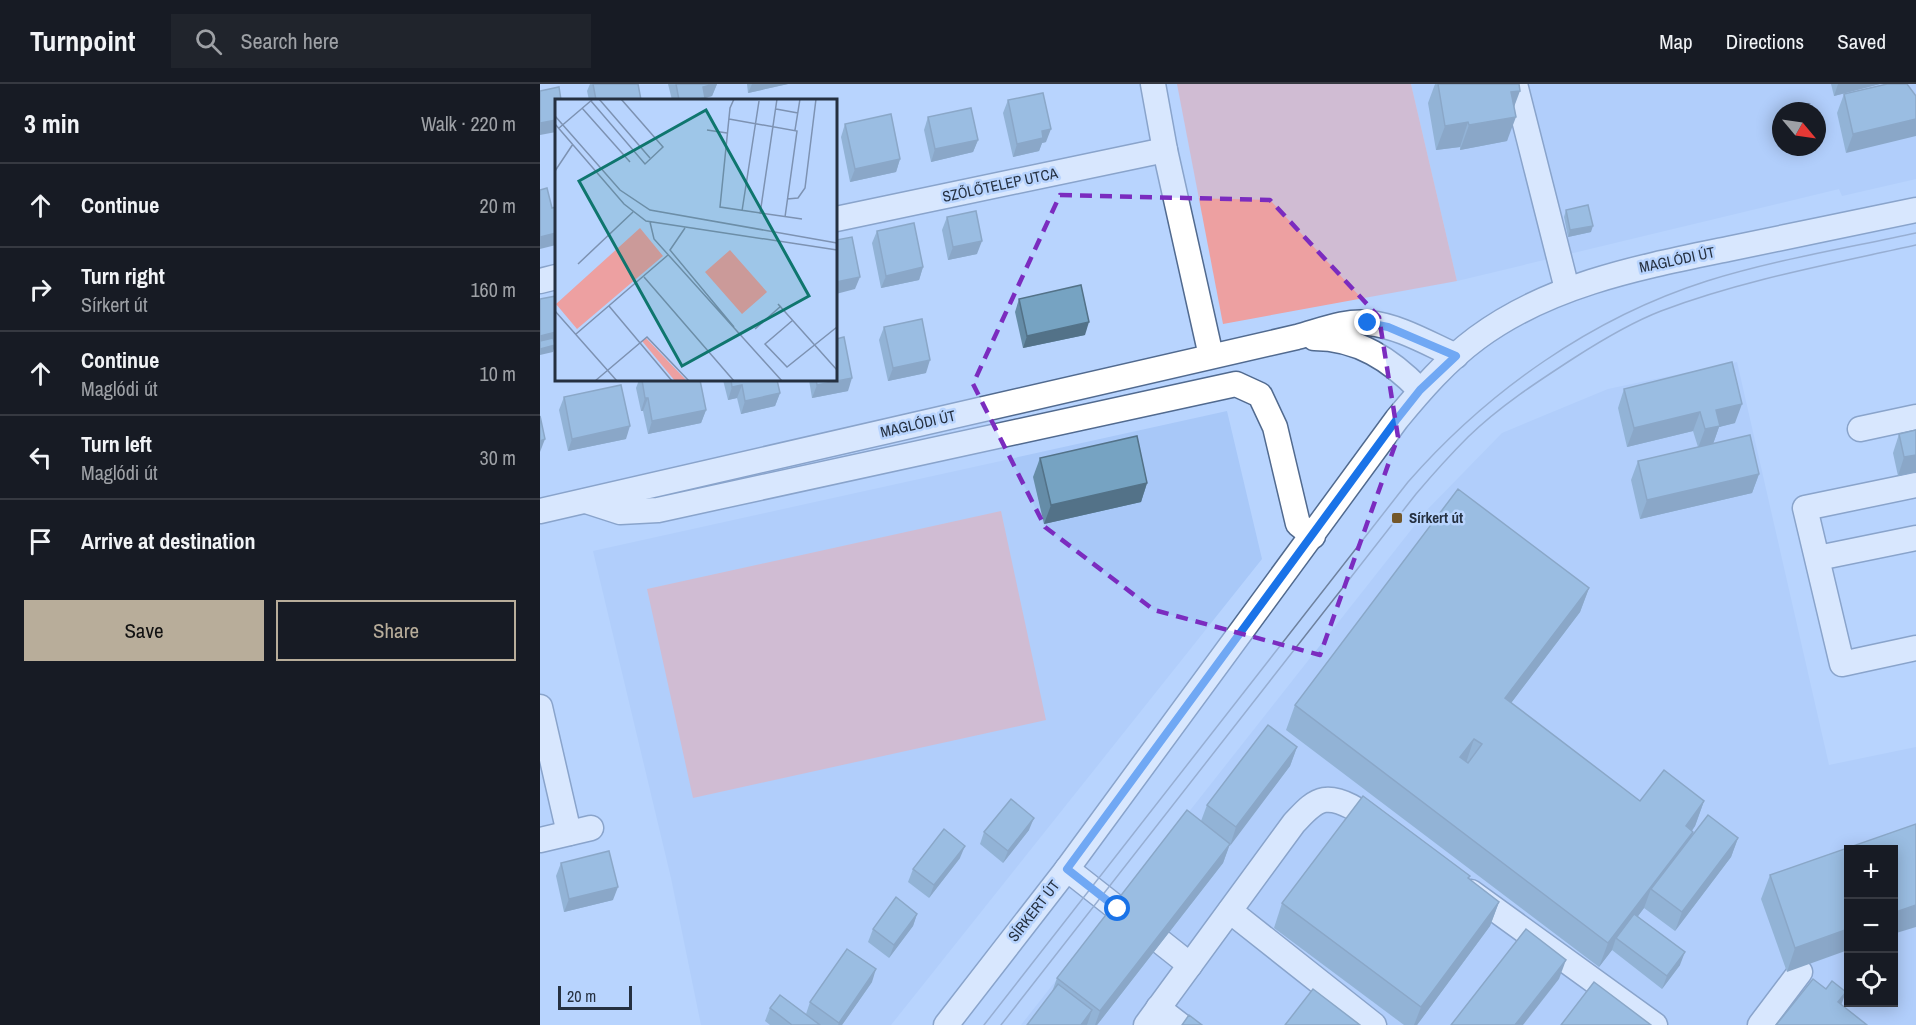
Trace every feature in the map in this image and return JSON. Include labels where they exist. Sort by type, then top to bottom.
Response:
[{"type":"street","points":[[1153,84],[1211,356]]},
{"type":"street","points":[[1515,84],[1568,289]]},
{"type":"street","name":"SZŐLŐTELEP UTCA","points":[[837,219],[1166,150]]},
{"type":"street","name":"MAGLÓDI ÚT","points":[[1297,337],[1332,338],[1353,343],[1392,364],[1420,390],[1477,338],[1533,304],[1568,289],[1642,267],[1916,210]]},
{"type":"street","points":[[540,281],[555,278]]},
{"type":"street","name":"MAGLÓDI ÚT","points":[[540,511],[1347,324],[1368,323],[1388,327],[1456,356]]},
{"type":"street","points":[[585,501],[620,512],[658,510],[1236,384],[1260,395],[1275,427],[1298,524],[1313,536]]},
{"type":"street","name":"SÍRKERT ÚT","points":[[946,1025],[1067,869],[1420,390]]},
{"type":"street","points":[[1860,429],[1916,417]]},
{"type":"street","points":[[1916,485],[1805,508],[1842,664],[1916,648]]},
{"type":"street","points":[[1818,558],[1916,538]]},
{"type":"street","points":[[540,707],[580,831],[540,840]]},
{"type":"street","points":[[1180,1025],[1152,1017],[1294,823],[1311,807],[1324,800],[1345,804],[1356,808],[1395,837]]},
{"type":"street","points":[[1067,869],[1118,909]]},
{"type":"street","points":[[1452,878],[1655,1025]]},
{"type":"street","points":[[1230,911],[1374,1025]]},
{"type":"street","points":[[1161,942],[1190,964]]},
{"type":"street","points":[[1760,1025],[1800,972]]},
{"type":"highlighted area","points":[[1060,195],[1270,200],[1379,317],[1398,437],[1320,655],[1154,610],[1045,527],[973,384]]},
{"type":"shaded area","points":[[1177,84],[1411,84],[1457,281],[1223,324]]},
{"type":"shaded area","points":[[1411,84],[1916,84],[1916,179],[1842,196],[1839,189],[1457,281]]},
{"type":"shaded area","points":[[1737,362],[1829,765],[1916,747],[1916,1025],[1021,1025],[1426,511],[1502,433],[1608,389]]},
{"type":"shaded area","points":[[1227,411],[1262,559],[891,1025],[701,1025],[671,878],[593,551]]},
{"type":"shaded area","points":[[1001,511],[1046,720],[693,798],[647,589]]},
{"type":"building","points":[[593,84],[638,84],[641,99],[596,99]]},
{"type":"building","points":[[676,84],[714,84],[703,87],[705,98],[679,99]]},
{"type":"building","points":[[1438,84],[1519,84],[1520,91],[1511,92],[1516,117],[1469,125],[1468,122],[1445,126]]},
{"type":"building","points":[[1887,84],[1907,84],[1916,96],[1916,119],[1853,134],[1844,94]]},
{"type":"building","points":[[559,87],[561,99],[555,99],[555,120],[540,123],[540,91]]},
{"type":"building","points":[[1043,93],[1051,129],[1042,131],[1043,138],[1017,144],[1008,100]]},
{"type":"building","points":[[971,108],[978,140],[935,149],[928,117]]},
{"type":"building","points":[[891,114],[900,159],[855,169],[845,124]]},
{"type":"building","points":[[547,188],[552,208],[555,207],[555,233],[540,237],[540,190]]},
{"type":"building","points":[[1588,205],[1593,226],[1570,230],[1566,210]]},
{"type":"building","points":[[976,211],[982,241],[953,247],[947,217]]},
{"type":"building","points":[[914,223],[923,267],[886,276],[877,231]]},
{"type":"building","points":[[852,237],[860,277],[837,282],[837,240]]},
{"type":"building","points":[[1081,285],[1089,322],[1027,336],[1019,299]]},
{"type":"building","points":[[555,296],[555,332],[540,336],[540,299]]},
{"type":"building","points":[[922,319],[930,360],[893,368],[884,327]]},
{"type":"building","points":[[844,337],[852,378],[837,381],[837,339]]},
{"type":"building","points":[[553,338],[555,345],[540,349],[540,341]]},
{"type":"building","points":[[1732,362],[1742,404],[1716,410],[1720,426],[1705,429],[1700,412],[1634,428],[1624,389]]},
{"type":"building","points":[[642,381],[700,381],[706,410],[652,421],[648,398],[645,398]]},
{"type":"building","points":[[731,381],[777,381],[780,393],[745,401],[742,385],[732,387]]},
{"type":"building","points":[[816,381],[837,381],[817,385]]},
{"type":"building","points":[[621,385],[630,426],[572,439],[564,397]]},
{"type":"building","points":[[540,416],[545,439],[540,441]]},
{"type":"building","points":[[1916,430],[1916,455],[1904,457],[1899,434]]},
{"type":"building","points":[[1750,435],[1759,474],[1647,500],[1638,461]]},
{"type":"building","points":[[1137,436],[1147,483],[1051,505],[1040,458]]},
{"type":"building","points":[[1458,489],[1589,588],[1505,698],[1640,801],[1664,770],[1704,801],[1686,826],[1693,832],[1608,943],[1295,705]],"holes":[[[1474,739],[1482,744],[1468,763],[1460,757]]]},
{"type":"building","points":[[1268,725],[1297,747],[1236,827],[1207,805]]},
{"type":"building","points":[[1363,796],[1470,876],[1468,878],[1499,902],[1421,1007],[1282,903]]},
{"type":"building","points":[[1011,799],[1034,818],[1008,851],[984,832]]},
{"type":"building","points":[[1187,810],[1230,844],[1100,1011],[1057,978]]},
{"type":"building","points":[[1708,815],[1738,838],[1682,912],[1651,889]]},
{"type":"building","points":[[1916,824],[1916,905],[1898,911],[1898,845],[1856,845]]},
{"type":"building","points":[[944,829],[965,846],[934,885],[913,869]]},
{"type":"building","points":[[1844,849],[1844,930],[1795,948],[1770,875]]},
{"type":"building","points":[[609,851],[618,887],[569,899],[561,863]]},
{"type":"building","points":[[896,897],[917,914],[894,945],[873,929]]},
{"type":"building","points":[[1634,914],[1685,952],[1667,976],[1616,938]]},
{"type":"building","points":[[1526,929],[1566,960],[1515,1025],[1451,1025]]},
{"type":"building","points":[[847,949],[876,969],[839,1023],[810,1002]]},
{"type":"building","points":[[1813,979],[1826,989],[1832,981],[1844,990],[1844,994],[1838,1002],[1867,1025],[1776,1025]]},
{"type":"building","points":[[1594,982],[1651,1025],[1561,1025]]},
{"type":"building","points":[[1058,984],[1092,1010],[1081,1025],[1027,1025]]},
{"type":"building","points":[[1313,989],[1360,1025],[1285,1025]]},
{"type":"building","points":[[780,995],[820,1025],[792,1025],[770,1008]]},
{"type":"building","points":[[1189,1015],[1202,1025],[1182,1025]]},
{"type":"tram line","points":[[984,1025],[1408,482],[1472,417],[1544,361],[1623,315],[1664,297],[1707,281],[1758,267],[1916,233]]},
{"type":"tram line","points":[[1001,1025],[1416,494],[1480,426],[1519,395],[1574,358],[1616,332],[1661,311],[1723,290],[1916,245]]},
{"type":"place","name":"Sírkert út","points":[[1397,518]]},
{"type":"route","points":[[1118,909],[1067,869],[1397,419],[1420,390],[1456,356],[1388,327],[1368,323]]}]
